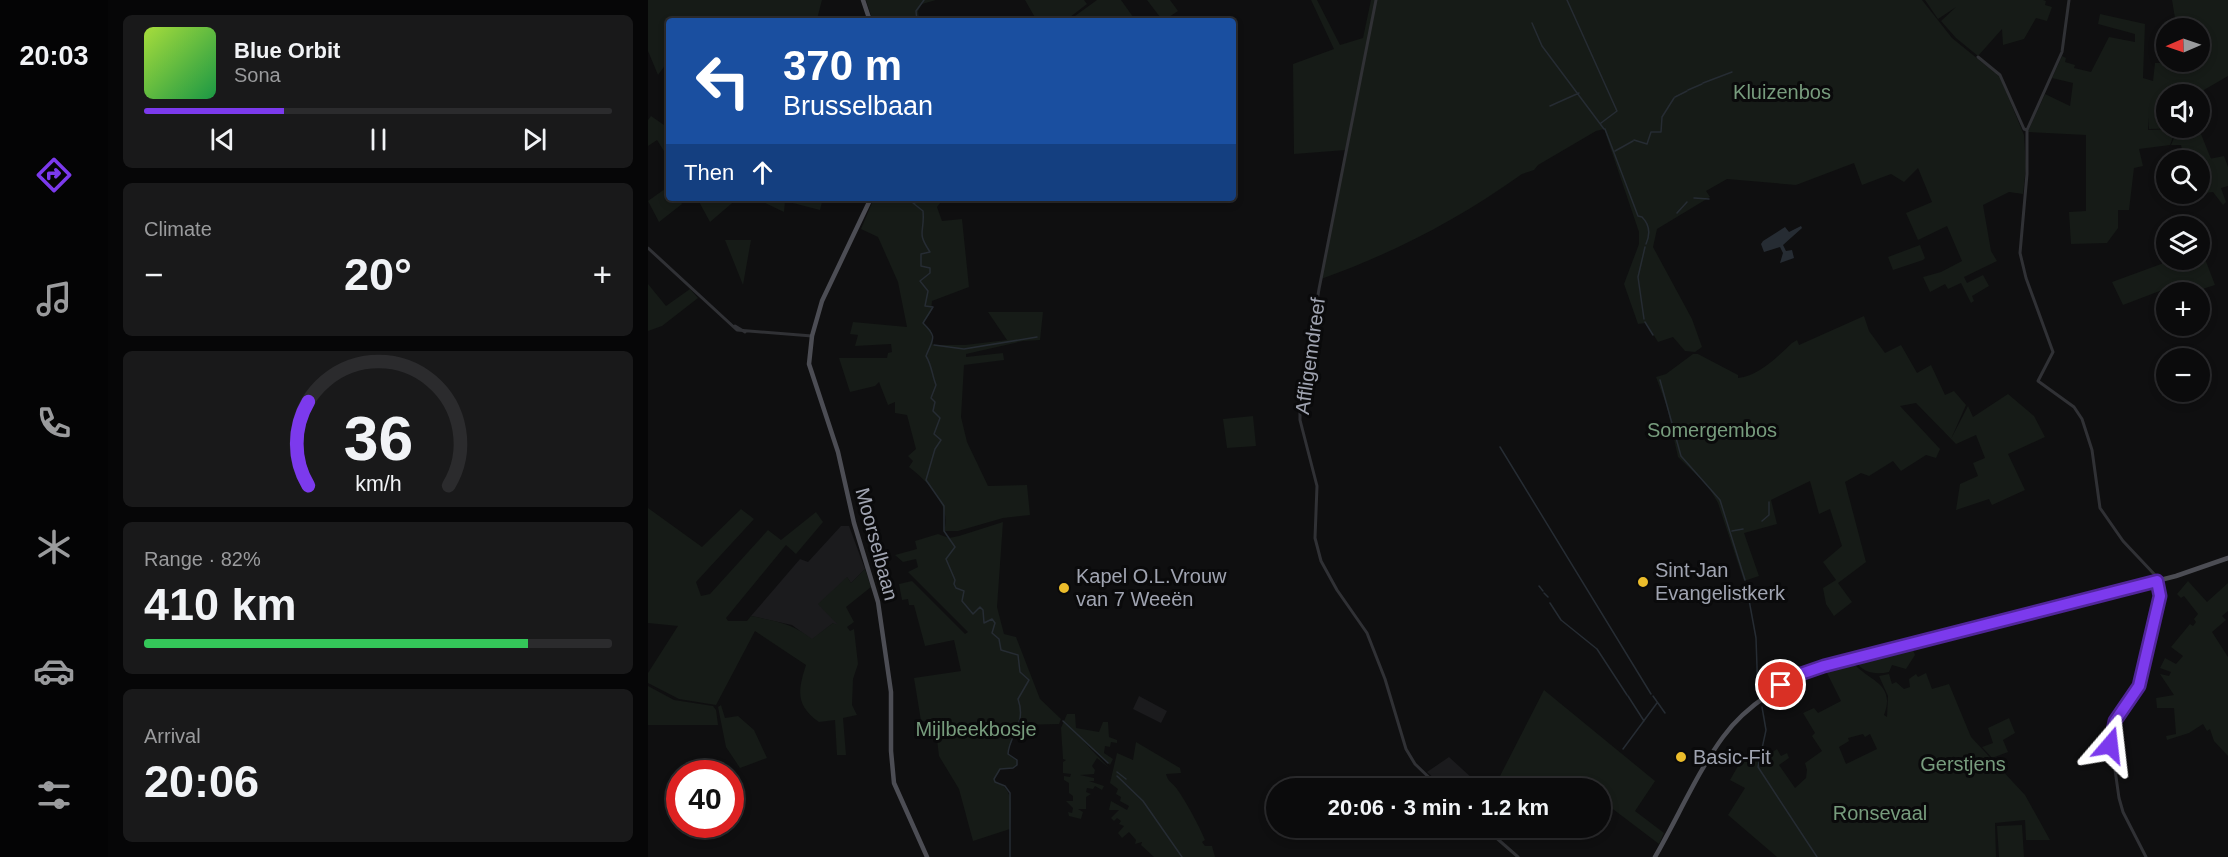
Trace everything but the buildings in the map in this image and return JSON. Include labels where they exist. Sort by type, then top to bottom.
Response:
[{"type":"main road","points":[[863,0],[869,18]]},
{"type":"main road","name":"Moorselbaan","points":[[869,201],[847,243],[822,301],[812,336],[810,371],[838,452],[854,526],[878,602],[891,692],[891,751],[894,783],[927,857]]},
{"type":"main road","points":[[1655,857],[1723,737],[1745,715],[1795,676],[1902,646],[2157,581],[2228,558]]},
{"type":"street","name":"Affligemdreef","points":[[1376,0],[1319,289],[1301,394],[1300,420],[1317,486],[1316,537],[1321,561],[1337,590],[1366,633],[1385,679],[1409,755],[1429,778]]},
{"type":"street","points":[[2068,0],[2062,52],[2027,130],[2027,174],[2020,253],[2026,278],[2053,352],[2038,381],[2074,406],[2082,419],[2092,450],[2100,508],[2123,542],[2136,553],[2157,581],[2160,596],[2139,686],[2114,723],[2109,726],[2119,798],[2123,812],[2146,857]]},
{"type":"street","points":[[1978,57],[2000,75],[2024,129],[2027,130]]},
{"type":"street","points":[[648,248],[730,324],[745,332],[812,336]]},
{"type":"street","points":[[1496,838],[1518,857]]},
{"type":"shaded area","points":[[1801,226],[1802,228],[1783,245],[1786,251],[1792,250],[1794,258],[1780,263],[1783,253],[1780,247],[1764,252],[1761,244],[1763,241],[1785,227],[1789,232]]},
{"type":"shaded area","points":[[841,526],[849,526],[865,569],[851,583],[847,577],[838,625],[833,623],[812,640],[792,625],[751,616],[800,559],[808,562]]},
{"type":"shaded area","points":[[1139,696],[1167,711],[1161,723],[1133,709]]},
{"type":"shaded area","points":[[1449,757],[1472,778],[1434,778],[1427,772]]},
{"type":"green space","points":[[648,0],[822,0],[817,18],[666,18],[666,64],[658,75],[648,51]]},
{"type":"green space","points":[[866,0],[936,0],[922,4],[918,11],[919,17],[932,18],[872,18]]},
{"type":"green space","points":[[1025,0],[1084,0],[1087,4],[1069,18],[1035,18]]},
{"type":"green space","points":[[1097,0],[1121,0],[1134,18],[1072,18]]},
{"type":"green space","points":[[1147,0],[1170,0],[1178,11],[1168,18],[1161,18]]},
{"type":"green space","name":"Kluizenbos","points":[[1311,0],[1317,0],[1340,45],[1363,38],[1371,0],[1922,0],[1952,38],[2000,77],[2024,135],[2026,167],[2023,194],[2009,192],[1983,205],[1991,251],[1997,261],[1964,277],[1967,283],[1983,275],[1989,286],[1972,296],[1974,301],[1971,303],[1961,283],[1948,289],[1945,284],[1930,292],[1923,277],[1941,272],[1962,261],[1947,226],[1918,240],[1906,213],[1932,202],[1918,168],[1904,182],[1891,174],[1862,185],[1854,163],[1796,185],[1727,179],[1706,191],[1710,197],[1657,229],[1653,247],[1692,319],[1702,347],[1695,352],[1685,351],[1673,337],[1658,342],[1646,323],[1638,324],[1624,284],[1639,244],[1639,232],[1604,129],[1596,131],[1538,165],[1534,170],[1522,174],[1474,206],[1425,234],[1375,258],[1321,279],[1346,150],[1294,154],[1293,64],[1334,49]]},
{"type":"green space","points":[[1925,0],[2043,0],[2046,1],[2045,5],[2052,7],[2047,21],[2036,18],[2024,39],[2003,45],[2002,29],[1978,56],[1956,38],[1941,21],[1956,7],[1938,19]]},
{"type":"green space","points":[[2172,0],[2228,0],[2228,76],[2210,86],[2210,84],[2156,84],[2156,129],[2149,129],[2149,118],[2148,130],[2156,130],[2156,138],[2173,138],[2170,145],[2139,149],[2143,166],[2134,168],[2129,210],[2118,210],[2118,228],[2107,243],[2071,244],[2069,212],[2086,211],[2086,135],[2028,132],[2045,94],[2070,106],[2073,83],[2052,78],[2062,56],[2066,58],[2065,62],[2075,65],[2074,68],[2091,72],[2109,37],[2135,42],[2135,34],[2098,24],[2100,14],[2145,24],[2143,78],[2153,81],[2155,63],[2156,72],[2210,72],[2210,18],[2175,18]]},
{"type":"green space","points":[[651,116],[664,125],[666,122],[666,154],[657,140],[648,146],[648,120]]},
{"type":"green space","points":[[2174,138],[2203,138],[2207,150],[2182,150],[2181,145],[2171,145]]},
{"type":"green space","points":[[2224,156],[2228,167],[2228,186],[2221,188],[2226,202],[2223,205],[2213,192],[2210,192],[2210,159]]},
{"type":"green space","points":[[666,188],[666,201],[680,201],[682,204],[659,222],[648,201]]},
{"type":"green space","points":[[699,201],[734,201],[710,222]]},
{"type":"green space","points":[[761,201],[785,201],[784,212]]},
{"type":"green space","points":[[785,201],[822,201],[820,210]]},
{"type":"green space","points":[[873,201],[942,201],[937,207],[942,221],[962,219],[969,287],[932,301],[931,312],[923,323],[931,330],[933,345],[965,345],[1007,340],[988,312],[1043,312],[1040,340],[1023,341],[966,354],[966,357],[1003,353],[1004,360],[964,365],[961,417],[967,442],[988,486],[1027,485],[1030,515],[1003,518],[958,531],[944,531],[946,521],[941,503],[923,479],[909,467],[913,461],[908,456],[916,449],[907,415],[895,413],[895,402],[888,405],[879,382],[875,386],[850,392],[839,358],[887,358],[888,353],[892,352],[891,344],[855,346],[858,335],[850,334],[853,322],[907,327],[898,282],[878,237],[861,229]]},
{"type":"green space","points":[[725,240],[751,240],[743,285]]},
{"type":"green space","points":[[1920,245],[1925,258],[1923,260],[1893,270],[1888,257]]},
{"type":"green space","points":[[2156,266],[2156,270],[2209,270],[2215,285],[2210,287],[2210,282],[2156,282],[2156,292],[2123,305],[2112,282]]},
{"type":"green space","points":[[648,284],[666,306],[690,289],[698,298],[662,326],[648,331]]},
{"type":"green space","name":"Somergembos","points":[[1864,316],[1869,331],[1885,353],[1901,345],[1917,373],[1931,365],[1945,395],[1954,391],[1966,405],[1951,439],[1916,403],[1900,406],[1940,449],[1936,458],[1926,455],[1901,471],[1893,461],[1869,476],[1861,473],[1845,482],[1866,562],[1838,583],[1852,602],[1834,616],[1826,604],[1823,588],[1836,580],[1823,562],[1842,546],[1830,509],[1819,514],[1810,481],[1771,500],[1777,524],[1744,533],[1759,576],[1744,581],[1718,503],[1708,486],[1678,457],[1667,407],[1656,377],[1666,374],[1693,354],[1698,354],[1738,375],[1738,378],[1753,374],[1797,340],[1799,345]]},
{"type":"green space","points":[[2008,394],[2034,416],[2045,437],[2008,454],[2025,490],[1992,505],[1989,499],[1956,510],[1960,484],[1978,476],[1973,463],[1985,458],[1976,435],[1956,444],[1951,439],[1968,406],[1973,417]]},
{"type":"green space","points":[[1253,416],[1256,446],[1227,448],[1223,419]]},
{"type":"green space","points":[[648,508],[702,547],[741,509],[754,519],[696,582],[701,596],[710,594],[768,530],[781,540],[816,512],[823,522],[796,554],[786,545],[726,618],[728,621],[747,621],[751,616],[768,619],[790,626],[812,639],[833,623],[838,625],[818,604],[847,577],[851,583],[865,569],[871,587],[846,607],[854,622],[847,627],[850,631],[854,629],[858,664],[853,679],[852,705],[857,715],[843,718],[846,755],[837,755],[835,720],[819,722],[811,716],[802,703],[800,690],[806,665],[755,631],[716,705],[679,699],[648,683],[648,673],[678,626],[648,623]]},
{"type":"green space","name":"Mijlbeekbosje","points":[[1003,522],[997,607],[1004,634],[1016,637],[1040,699],[1061,719],[1059,724],[1019,725],[1008,750],[1008,754],[1017,760],[1017,765],[1013,768],[1000,769],[994,779],[1007,790],[1009,795],[1010,829],[973,841],[959,789],[939,756],[935,723],[921,721],[914,678],[961,671],[954,640],[925,646],[914,605],[909,605],[908,599],[902,600],[899,584],[912,581],[965,634],[968,632],[908,572],[918,567],[916,559],[903,562],[895,555],[917,549],[915,541],[938,534],[949,538],[959,536]]},
{"type":"green space","points":[[2188,581],[2207,602],[2228,583],[2228,611],[2222,616],[2226,620],[2212,632],[2228,657],[2228,756],[2214,741],[2210,729],[2207,731],[2203,724],[2189,733],[2167,740],[2166,736],[2176,734],[2174,708],[2157,708],[2156,698],[2174,695],[2160,674],[2169,676],[2171,672],[2160,668],[2165,658],[2176,664],[2183,656],[2171,647],[2190,624],[2193,626],[2198,614],[2184,596],[2181,598],[2177,594]]},
{"type":"green space","points":[[1912,647],[1915,655],[1906,669],[1892,665],[1889,672],[1875,673],[1866,671],[1856,662]]},
{"type":"green space","name":"Ronsevaal","points":[[1853,662],[1883,688],[1887,704],[1884,715],[1887,717],[1888,696],[1879,676],[1889,674],[1892,684],[1896,682],[1904,689],[1910,687],[1909,679],[1916,674],[1918,677],[1926,673],[1932,689],[1949,684],[1971,737],[2025,795],[2050,840],[2026,840],[2025,820],[1995,823],[1996,857],[1777,857],[1728,815],[1745,788],[1730,780],[1742,759],[1745,761],[1755,748],[1764,758],[1777,749],[1781,756],[1787,753],[1789,758],[1779,765],[1795,788],[1806,778],[1805,763],[1822,751],[1812,736],[1815,733],[1803,713],[1814,708],[1818,713],[1841,701],[1825,669]],"holes":[[[1863,734],[1865,737],[1870,734],[1877,749],[1846,764],[1839,747],[1849,741],[1848,738]]]},
{"type":"green space","points":[[648,686],[674,700],[713,706],[716,710],[718,725],[648,725]]},
{"type":"green space","points":[[1544,690],[1655,781],[1635,811],[1664,833],[1659,844],[1611,808],[1611,778],[1502,778],[1500,776]]},
{"type":"green space","points":[[721,705],[725,718],[738,716],[754,730],[767,758],[744,767],[744,760],[735,760],[726,747],[718,707]]},
{"type":"green space","points":[[1067,714],[1075,714],[1076,728],[1099,732],[1103,722],[1108,722],[1109,737],[1117,740],[1117,743],[1111,742],[1110,747],[1105,746],[1104,753],[1113,759],[1110,765],[1084,742],[1109,768],[1097,758],[1092,766],[1095,770],[1094,774],[1080,775],[1094,778],[1094,781],[1089,781],[1104,786],[1102,790],[1095,786],[1093,789],[1087,788],[1086,792],[1091,794],[1086,797],[1086,809],[1078,809],[1083,812],[1081,819],[1069,816],[1068,812],[1072,813],[1073,808],[1066,801],[1073,801],[1073,796],[1069,793],[1069,783],[1064,780],[1064,776],[1070,777],[1071,774],[1063,773],[1063,762],[1066,760],[1063,759],[1061,728]]},
{"type":"green space","points":[[2009,718],[2015,733],[2003,740],[2008,752],[1992,758],[1982,747],[1993,743],[1988,728]]},
{"type":"green space","points":[[1136,742],[1180,768],[1181,773],[1166,774],[1167,777],[1196,821],[1205,840],[1202,842],[1205,846],[1212,846],[1215,857],[1154,857],[1141,845],[1142,842],[1135,844],[1136,840],[1129,832],[1122,838],[1118,833],[1124,826],[1119,824],[1121,821],[1117,818],[1114,821],[1111,818],[1119,810],[1109,810],[1111,801],[1127,810],[1129,806],[1120,801],[1121,797],[1116,794],[1118,789],[1110,783],[1117,753],[1133,760]]},
{"type":"green space","points":[[2022,825],[2024,857],[1999,857],[1997,826]]},
{"type":"waterway","points":[[917,18],[916,11],[924,0]]},
{"type":"waterway","points":[[1567,0],[1617,111],[1601,123]]},
{"type":"waterway","points":[[1532,23],[1542,46],[1604,129]]},
{"type":"waterway","points":[[1703,83],[1732,72]]},
{"type":"waterway","points":[[1688,90],[1702,84]]},
{"type":"waterway","points":[[1675,97],[1687,91]]},
{"type":"waterway","points":[[1550,106],[1579,93]]},
{"type":"waterway","points":[[1634,140],[1647,144],[1651,132],[1661,132],[1662,117],[1674,98]]},
{"type":"waterway","points":[[1605,129],[1638,216],[1645,220],[1648,227],[1649,234],[1646,244]]},
{"type":"waterway","points":[[1615,151],[1633,141]]},
{"type":"waterway","points":[[1694,198],[1709,199]]},
{"type":"waterway","points":[[924,201],[913,203],[923,211],[922,236],[930,252],[921,254],[921,266],[930,268],[930,273],[920,281],[928,291],[925,306],[933,307],[923,323],[933,338],[926,356],[936,385],[931,398],[935,402],[933,411],[940,418],[934,434],[941,440],[935,449],[926,480],[944,506],[944,531],[955,547],[946,559],[956,588],[964,591],[962,601],[973,614],[980,607],[983,610],[984,623],[992,619],[995,623],[992,633],[999,639],[1001,650],[1018,655],[1020,672],[1029,680],[1018,699],[1019,722],[1008,754],[1017,760],[1017,765],[1013,768],[1000,769],[994,779],[995,782],[1005,786],[1010,793],[1010,857]]},
{"type":"waterway","points":[[1677,213],[1687,202]]},
{"type":"waterway","points":[[1644,319],[1638,277],[1645,247]]},
{"type":"waterway","points":[[1645,322],[1653,335]]},
{"type":"waterway","points":[[934,345],[964,349],[1037,337]]},
{"type":"waterway","points":[[1660,380],[1681,456],[1720,500],[1745,580]]},
{"type":"waterway","points":[[1500,447],[1651,694]]},
{"type":"waterway","points":[[1762,521],[1769,515],[1769,502]]},
{"type":"waterway","points":[[1732,531],[1743,529]]},
{"type":"waterway","points":[[1539,586],[1543,591]]},
{"type":"waterway","points":[[1747,589],[1756,638],[1758,696]]},
{"type":"waterway","points":[[1544,593],[1548,597]]},
{"type":"waterway","points":[[1550,603],[1561,620],[1597,649],[1627,695]]},
{"type":"waterway","points":[[1628,696],[1644,721]]},
{"type":"waterway","points":[[1653,696],[1665,713]]},
{"type":"waterway","points":[[1623,749],[1657,703]]},
{"type":"waterway","points":[[1762,707],[1766,730],[1758,767],[1817,857]]},
{"type":"waterway","points":[[1063,721],[1108,763]]},
{"type":"waterway","points":[[1117,772],[1126,779]]},
{"type":"waterway","points":[[1117,776],[1143,801],[1182,857]]},
{"type":"place","name":"Sint-Jan Evangelistkerk","points":[[1643,582]]},
{"type":"place","name":"Kapel O.L.Vrouw van 7 Weeën","points":[[1064,588]]},
{"type":"place","name":"Basic-Fit","points":[[1681,757]]},
{"type":"route","points":[[1781,685],[1795,676],[1824,666],[2157,581],[2160,596],[2158,608],[2139,686],[2115,721],[2110,745]]},
{"type":"park label","name":"Gerstjens","points":[[1963,764]]}]
